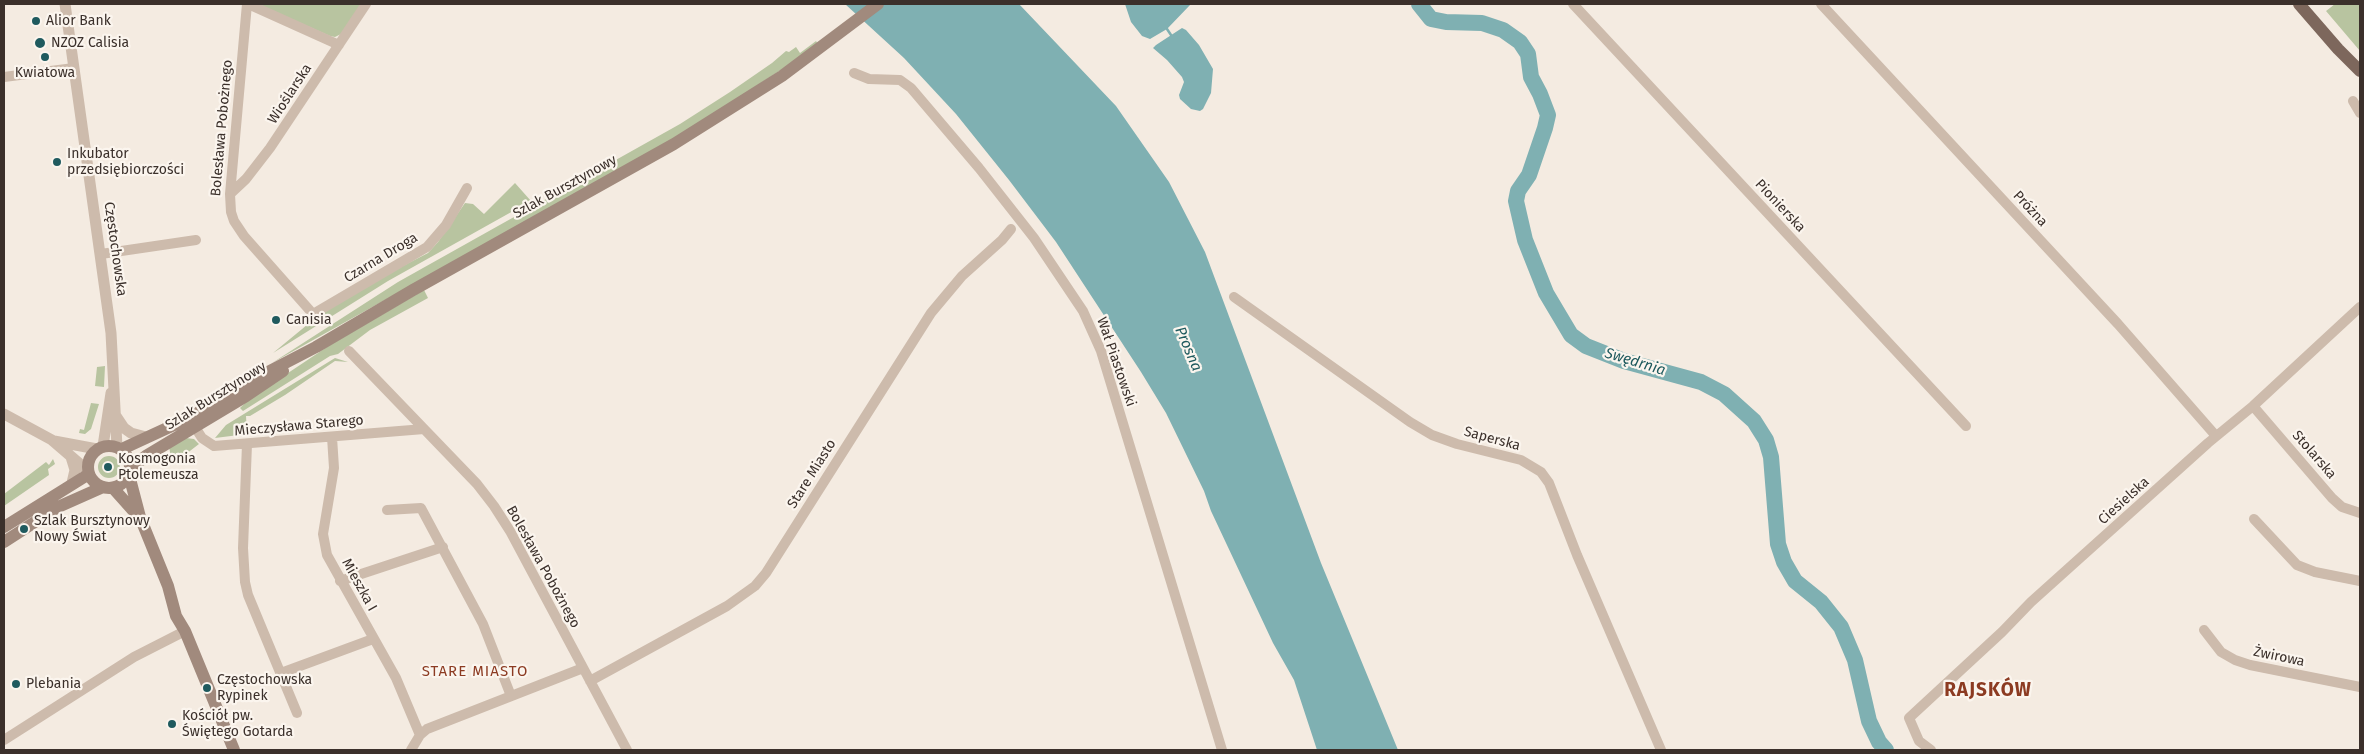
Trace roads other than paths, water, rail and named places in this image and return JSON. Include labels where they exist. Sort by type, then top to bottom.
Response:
[{"type":"main road","name":"Szlak Bursztynowy","points":[[130,472],[154,451],[192,423],[264,374],[316,347],[413,290],[682,139],[750,98],[829,42],[878,4]]},
{"type":"main road","points":[[2299,4],[2360,72]]},
{"type":"main road","name":"Szlak Bursztynowy","points":[[120,448],[146,437],[192,423]]},
{"type":"main road","points":[[140,518],[108,487],[93,481],[88,472],[88,461],[100,447],[120,448],[129,458],[130,472],[140,518],[168,586],[176,616],[185,631],[234,750]]},
{"type":"main road","points":[[4,527],[88,472]]},
{"type":"main road","points":[[4,542],[58,507],[122,483],[130,472]]},
{"type":"street","name":"Częstochowska","points":[[66,4],[111,333],[120,448]]},
{"type":"street","points":[[247,4],[339,45]]},
{"type":"street","name":"Bolesława Pobożnego","points":[[247,4],[230,194],[231,212],[238,228],[313,314]]},
{"type":"street","name":"Wioślarska","points":[[230,194],[246,179],[270,148],[366,4]]},
{"type":"street","name":"Pionierska","points":[[1573,4],[1966,426]]},
{"type":"street","name":"Próżna","points":[[1821,4],[2118,324],[2216,436]]},
{"type":"street","points":[[4,77],[74,68]]},
{"type":"street","name":"Wał Piastowski","points":[[854,74],[869,79],[900,80],[911,88],[979,168],[1034,238],[1084,312],[1101,351],[1222,750]]},
{"type":"street","points":[[2352,101],[2360,112]]},
{"type":"street","name":"Czarna Droga","points":[[313,314],[427,247],[446,225],[467,188]]},
{"type":"street","name":"Stare Miasto","points":[[590,681],[727,606],[755,586],[766,573],[931,313],[962,276],[1002,240],[1011,229]]},
{"type":"street","points":[[101,254],[196,240]]},
{"type":"street","name":"Saperska","points":[[1234,297],[1410,422],[1432,435],[1458,444],[1521,460],[1541,472],[1549,483],[1661,750]]},
{"type":"street","name":"Ciesielska","points":[[1931,750],[1919,741],[1909,718],[2002,632],[2031,602],[2216,436],[2253,406],[2360,307]]},
{"type":"street","name":"Bolesława Pobożnego","points":[[349,351],[477,484],[494,506],[510,531],[627,750]]},
{"type":"street","name":"Częstochowska","points":[[100,447],[114,379]]},
{"type":"street","name":"Stolarska","points":[[2253,406],[2332,498],[2342,507],[2360,513]]},
{"type":"street","points":[[4,414],[52,440],[88,472]]},
{"type":"street","points":[[116,415],[124,428],[131,433],[146,437]]},
{"type":"street","name":"Mieczysława Starego","points":[[192,423],[205,442],[214,446],[424,429]]},
{"type":"street","name":"Mieszka I","points":[[332,436],[334,468],[323,534],[327,555],[403,693],[420,736]]},
{"type":"street","points":[[52,440],[100,447]]},
{"type":"street","points":[[247,444],[245,582],[248,595],[297,713]]},
{"type":"street","points":[[71,456],[75,470],[72,483]]},
{"type":"street","points":[[387,510],[421,508],[483,624],[511,696]]},
{"type":"street","points":[[2254,519],[2297,565],[2315,572],[2360,581]]},
{"type":"street","points":[[340,581],[442,548]]},
{"type":"street","name":"Żwirowa","points":[[2204,630],[2221,652],[2235,660],[2250,665],[2360,687]]},
{"type":"street","points":[[4,740],[134,657],[185,631]]},
{"type":"street","points":[[281,673],[373,639]]},
{"type":"street","points":[[411,750],[427,729],[583,668]]},
{"type":"water","name":"Prosna","points":[[845,4],[1019,4],[1116,106],[1169,182],[1205,252],[1321,563],[1398,750],[1317,750],[1294,680],[1273,643],[1211,511],[1204,491],[1166,413],[1141,372],[1056,242],[956,114],[904,58]]},
{"type":"water","points":[[1125,4],[1191,4],[1167,29],[1150,39],[1142,36],[1131,22]]},
{"type":"water","points":[[1182,28],[1199,45],[1213,69],[1211,93],[1203,109],[1200,111],[1191,109],[1180,99],[1179,95],[1184,82],[1182,77],[1153,48]]},
{"type":"waterway","name":"Swędrnia","points":[[1419,4],[1431,19],[1446,22],[1482,23],[1503,30],[1520,42],[1528,54],[1531,77],[1548,115],[1529,175],[1518,191],[1516,201],[1525,240],[1546,293],[1571,335],[1586,346],[1624,361],[1701,382],[1724,394],[1754,421],[1766,440],[1771,457],[1778,544],[1784,562],[1795,581],[1821,602],[1841,627],[1855,660],[1869,721],[1879,742],[1886,750]]},
{"type":"waterway","points":[[1167,29],[1171,35]]},
{"type":"place","name":"Alior Bank","points":[[36,21]]},
{"type":"place","name":"NZOZ Calisia","points":[[40,43]]},
{"type":"place","name":"Kwiatowa","points":[[45,57]]},
{"type":"place","name":"Inkubator przedsiębiorczości","points":[[57,162]]},
{"type":"place","name":"Canisia","points":[[276,320]]},
{"type":"place","name":"Kosmogonia Ptolemeusza","points":[[108,467]]},
{"type":"place","name":"Szlak Bursztynowy Nowy Świat","points":[[24,529]]},
{"type":"place","name":"Plebania","points":[[16,684]]},
{"type":"place","name":"Częstochowska Rypinek","points":[[207,688]]},
{"type":"place","name":"Kościół pw. Świętego Gotarda","points":[[172,724]]},
{"type":"district","name":"STARE MIASTO","points":[[475,672]]},
{"type":"district","name":"RAJSKÓW","points":[[1988,691]]}]
